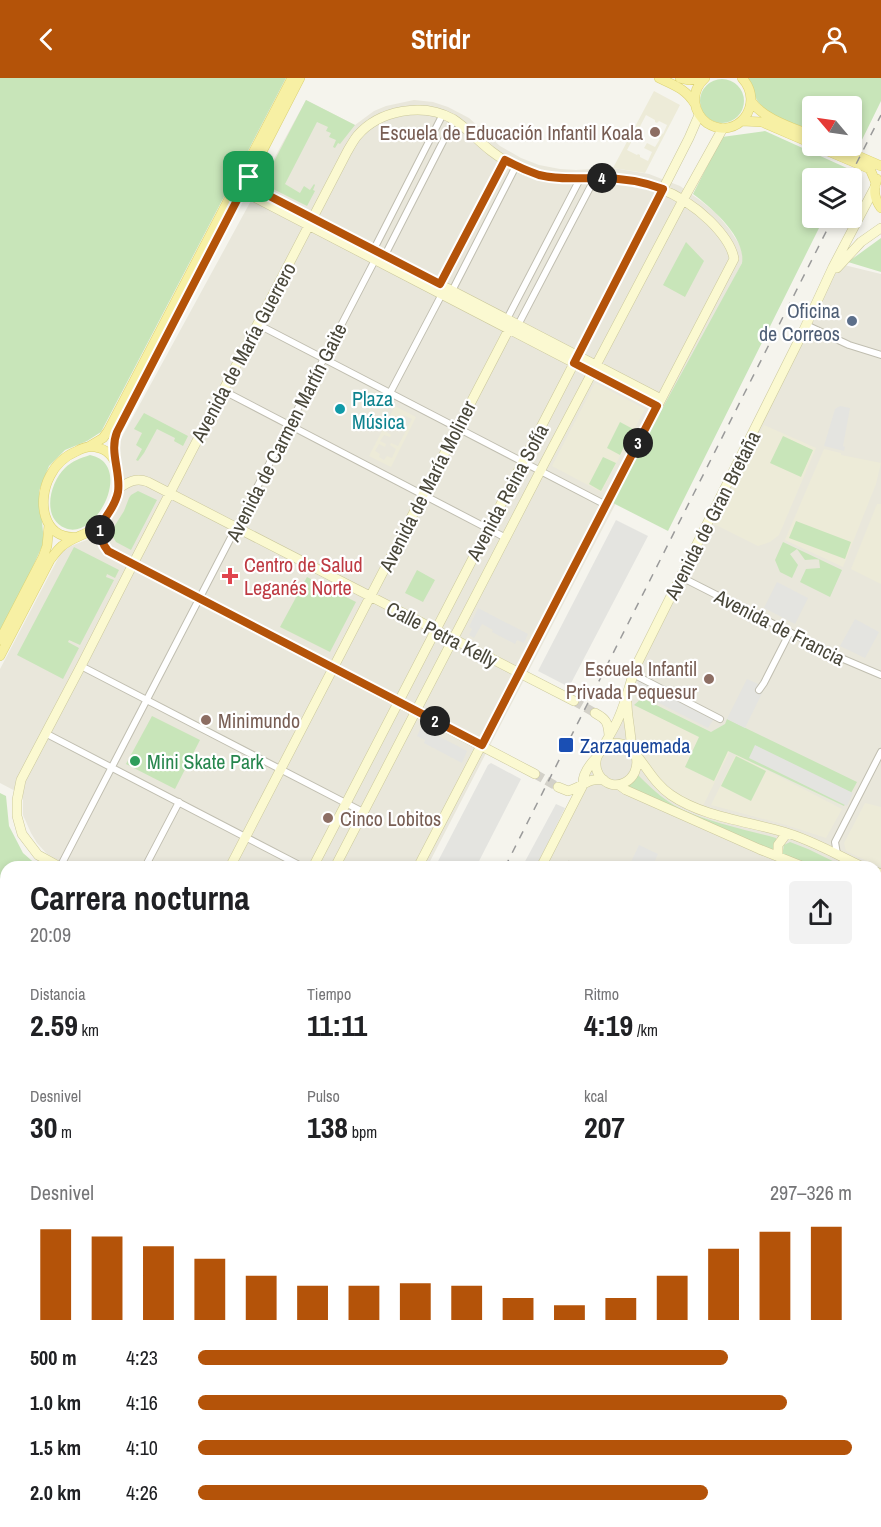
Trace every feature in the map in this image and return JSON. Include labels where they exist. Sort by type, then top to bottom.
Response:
[{"type":"main road","points":[[0,639],[47,546],[49,525],[44,500],[49,478],[57,465],[70,454],[103,438],[108,431],[292,78]]},
{"type":"main road","points":[[0,656],[50,560],[59,548],[93,530],[105,519],[112,508],[118,489],[114,443],[117,432],[300,78]]},
{"type":"main road","points":[[659,78],[686,91],[699,115],[710,124],[723,128],[742,121],[747,115],[751,101],[750,89],[742,78]]},
{"type":"main road","points":[[680,78],[689,80],[703,78]]},
{"type":"main road","points":[[695,104],[697,88],[703,78]]},
{"type":"main road","points":[[751,101],[767,116],[802,131]]},
{"type":"main road","points":[[742,121],[762,123],[802,140]]},
{"type":"main road","points":[[862,155],[879,161]]},
{"type":"main road","points":[[840,156],[870,169],[876,199],[881,208]]},
{"type":"main road","points":[[875,185],[881,172]]},
{"type":"main road","points":[[87,447],[107,451],[116,463]]},
{"type":"main road","points":[[49,525],[62,536],[77,537]]},
{"type":"street","name":"Avenida de María Guerrero","points":[[49,861],[38,855],[22,834],[16,816],[21,780],[347,152],[357,136],[370,125],[401,111],[418,110],[444,114],[489,150],[516,166],[540,175],[569,179],[628,179],[643,182],[663,189],[699,211],[716,228],[733,251],[734,259],[659,402]]},
{"type":"street","name":"Avenida de Carmen Martín Gaite","points":[[63,861],[378,254],[444,114]]},
{"type":"street","name":"Avenida Reina Sofía","points":[[316,861],[576,359],[699,115]]},
{"type":"street","name":"Avenida de Carmen Martín Gaite","points":[[378,254],[454,120]]},
{"type":"street","name":"Avenida Reina Sofía","points":[[338,861],[540,471],[723,128]]},
{"type":"street","points":[[445,290],[505,160]]},
{"type":"street","points":[[390,393],[445,290],[516,166]]},
{"type":"street","points":[[249,177],[254,188],[311,221]]},
{"type":"street","name":"Avenida de María Moliner","points":[[511,324],[552,259],[595,178]]},
{"type":"street","name":"Avenida de María Moliner","points":[[233,861],[511,324],[541,253],[580,179]]},
{"type":"street","name":"Avenida de Gran Bretaña","points":[[603,748],[619,718],[633,674],[875,185]]},
{"type":"street","points":[[239,196],[248,194],[311,221],[659,402],[421,861]]},
{"type":"street","name":"Avenida de Gran Bretaña","points":[[825,284],[840,264],[868,236],[881,228]]},
{"type":"street","points":[[541,253],[552,259]]},
{"type":"street","points":[[257,324],[606,505]]},
{"type":"street","points":[[806,325],[843,342],[881,355]]},
{"type":"street","points":[[222,390],[506,538]]},
{"type":"street","name":"Calle Petra Kelly","points":[[118,489],[130,481],[140,479],[148,482],[574,701]]},
{"type":"street","points":[[101,523],[100,538],[108,551],[535,774]]},
{"type":"street","name":"Avenida de Francia","points":[[681,577],[841,658],[881,675]]},
{"type":"street","points":[[759,690],[790,632]]},
{"type":"street","points":[[81,666],[363,813]]},
{"type":"street","points":[[633,674],[718,718]]},
{"type":"street","points":[[597,757],[599,775],[611,784],[626,783],[633,777],[637,768],[628,719],[627,696]]},
{"type":"street","points":[[596,712],[608,723],[609,735]]},
{"type":"street","points":[[45,733],[291,861]]},
{"type":"street","points":[[544,861],[583,785],[582,781],[591,763],[603,748],[616,743],[624,744],[658,784],[684,803],[704,811],[788,833],[851,861]]},
{"type":"street","points":[[823,847],[836,842],[881,752]]},
{"type":"street","points":[[558,787],[568,791],[592,779],[604,780]]},
{"type":"street","points":[[619,785],[679,814],[790,861]]},
{"type":"street","points":[[149,861],[179,802]]},
{"type":"street","points":[[778,856],[778,845],[788,833]]},
{"type":"street","points":[[836,842],[838,854]]},
{"type":"shaded area","name":"Escuela de Educación Infantil Koala","points":[[654,91],[680,105],[645,173],[613,168]],"holes":[[[646,115],[657,123],[659,121],[667,125],[663,134],[654,129],[651,134],[660,139],[655,147],[647,143],[644,148],[652,152],[648,161],[627,150],[634,137],[640,140],[641,137],[636,134]]]},
{"type":"shaded area","points":[[306,100],[355,125],[374,111],[386,106],[414,100],[433,102],[469,118],[500,146],[539,165],[576,170],[613,168],[649,174],[680,186],[716,213],[730,230],[744,256],[430,861],[60,861],[47,854],[37,843],[23,815],[23,795],[0,783],[0,669],[63,549],[92,538],[116,512],[124,478],[117,446]]},
{"type":"shaded area","points":[[840,264],[881,274],[881,861],[539,861],[596,763],[634,672],[810,315]]},
{"type":"shaded area","points":[[595,383],[645,409],[601,492],[552,466]]},
{"type":"shaded area","points":[[395,406],[416,417],[391,467],[369,456]],"holes":[[[403,415],[412,419],[398,446],[391,443],[390,445],[396,449],[392,458],[387,456],[384,460],[379,457],[380,454],[375,451],[379,444],[385,447],[386,444],[380,441],[384,435],[390,437],[391,435],[385,431],[388,426],[395,429]]]},
{"type":"shaded area","points":[[840,406],[850,408],[844,451],[824,446],[835,409]]},
{"type":"shaded area","points":[[764,425],[816,448],[779,535],[770,542],[758,546],[714,524]]},
{"type":"shaded area","points":[[824,449],[881,463],[876,484],[843,567],[785,540]]},
{"type":"shaded area","points":[[877,504],[881,504],[881,584],[851,569]]},
{"type":"shaded area","points":[[616,520],[648,536],[569,687],[538,671]]},
{"type":"shaded area","points":[[777,582],[808,598],[795,624],[764,608]]},
{"type":"shaded area","points":[[478,608],[528,634],[524,643],[517,640],[515,644],[482,624],[474,638],[469,635],[472,629],[469,627]]},
{"type":"shaded area","points":[[855,619],[879,632],[865,658],[840,646]]},
{"type":"shaded area","points":[[638,678],[715,717],[708,728],[641,694],[638,690]]},
{"type":"shaded area","points":[[747,679],[765,687],[745,728],[727,719]]},
{"type":"shaded area","points":[[634,705],[730,751],[703,806],[685,799],[655,775],[644,761],[634,730],[632,710]]},
{"type":"shaded area","points":[[421,727],[467,751],[462,763],[424,743],[425,740],[417,736]]},
{"type":"shaded area","points":[[755,745],[853,793],[847,806],[749,758]]},
{"type":"shaded area","points":[[736,754],[842,809],[826,838],[711,805]]},
{"type":"shaded area","points":[[491,763],[521,779],[479,861],[438,861]]},
{"type":"shaded area","points":[[865,803],[881,807],[881,861],[867,861],[846,851],[844,843]]},
{"type":"shaded area","points":[[556,804],[565,808],[539,861],[525,861]]},
{"type":"shaded area","points":[[639,845],[658,854],[655,861],[631,861]]},
{"type":"green space","points":[[0,78],[286,78],[101,432],[65,450],[49,466],[39,491],[44,542],[0,631]]},
{"type":"green space","points":[[745,78],[881,78],[881,101],[862,140],[862,96],[802,96],[802,126],[770,113],[759,103]]},
{"type":"green space","points":[[722,79],[738,85],[744,101],[738,117],[722,123],[706,117],[700,101],[706,85]]},
{"type":"green space","points":[[306,100],[355,125],[335,148],[333,147],[336,140],[329,137],[331,133],[326,131],[328,127],[317,122],[285,184],[300,193],[304,186],[310,190],[315,185],[313,190],[315,191],[307,206],[267,186],[267,175]]},
{"type":"green space","points":[[765,131],[802,148],[802,156],[820,156],[847,168],[802,168],[802,228],[819,228],[668,531],[611,502],[742,263],[739,243],[733,233],[718,215],[693,194],[722,137]]},
{"type":"green space","points":[[881,238],[881,272],[848,262]]},
{"type":"green space","points":[[686,242],[704,261],[685,297],[663,285]]},
{"type":"green space","points":[[144,413],[188,436],[183,446],[174,441],[175,438],[157,429],[144,453],[138,461],[136,460],[142,449],[136,445],[142,433],[134,429]]},
{"type":"green space","points":[[620,422],[633,429],[620,455],[607,448]]},
{"type":"green space","points":[[783,436],[813,450],[801,477],[770,463]]},
{"type":"green space","points":[[90,455],[103,461],[109,472],[110,486],[106,500],[88,524],[77,529],[65,528],[57,523],[50,508],[52,490],[65,468]]},
{"type":"green space","points":[[603,457],[616,463],[601,491],[589,484]]},
{"type":"green space","points":[[138,491],[157,500],[131,550],[116,542],[112,530],[131,495]]},
{"type":"green space","points":[[796,521],[851,542],[845,559],[789,538]]},
{"type":"green space","points":[[783,542],[819,559],[805,560],[797,549],[790,554],[798,565],[792,578],[780,572],[775,560]]},
{"type":"green space","points":[[74,547],[119,570],[115,578],[107,574],[106,577],[114,580],[80,645],[69,640],[68,642],[79,648],[63,679],[17,655]]},
{"type":"green space","points":[[819,559],[842,570],[830,597],[800,582],[806,569],[820,568]]},
{"type":"green space","points":[[417,570],[435,580],[423,602],[405,593]]},
{"type":"green space","points":[[307,577],[356,602],[330,652],[280,627]]},
{"type":"green space","points":[[642,698],[711,732],[725,724],[727,719],[857,782],[844,806],[728,751],[714,781],[685,767],[699,737],[634,705]]},
{"type":"green space","points":[[152,716],[200,740],[175,789],[126,764]]},
{"type":"green space","points":[[736,756],[766,771],[751,801],[721,786]]},
{"type":"green space","points":[[637,774],[660,796],[693,814],[776,838],[773,849],[626,788]]},
{"type":"green space","points":[[0,793],[6,796],[9,826],[23,853],[32,861],[0,861]]},
{"type":"green space","points":[[790,842],[833,861],[795,861],[782,856],[784,845]]},
{"type":"tunnel","points":[[574,701],[595,713]]},
{"type":"tunnel","points":[[535,774],[558,787]]},
{"type":"railway","points":[[854,168],[881,115]]},
{"type":"railway","points":[[508,861],[828,228]]},
{"type":"place","name":"Escuela de Educación Infantil Koala","points":[[655,132]]},
{"type":"place","name":"Oficina de Correos","points":[[852,321]]},
{"type":"place","name":"Plaza Música","points":[[340,409]]},
{"type":"place","name":"Centro de Salud Leganés Norte","points":[[230,576]]},
{"type":"place","name":"Escuela Infantil Privada Pequesur","points":[[709,679]]},
{"type":"place","name":"Minimundo","points":[[206,720]]},
{"type":"place","name":"Zarzaquemada","points":[[566,745]]},
{"type":"place","name":"Mini Skate Park","points":[[135,761]]},
{"type":"place","name":"Cinco Lobitos","points":[[328,818]]},
{"type":"route","points":[[505,160],[540,175],[569,179],[628,179],[663,189],[574,363],[657,406],[482,745],[108,551],[100,538],[101,523],[112,508],[118,489],[114,443],[117,432],[249,177],[254,188],[440,284],[505,160]]}]
